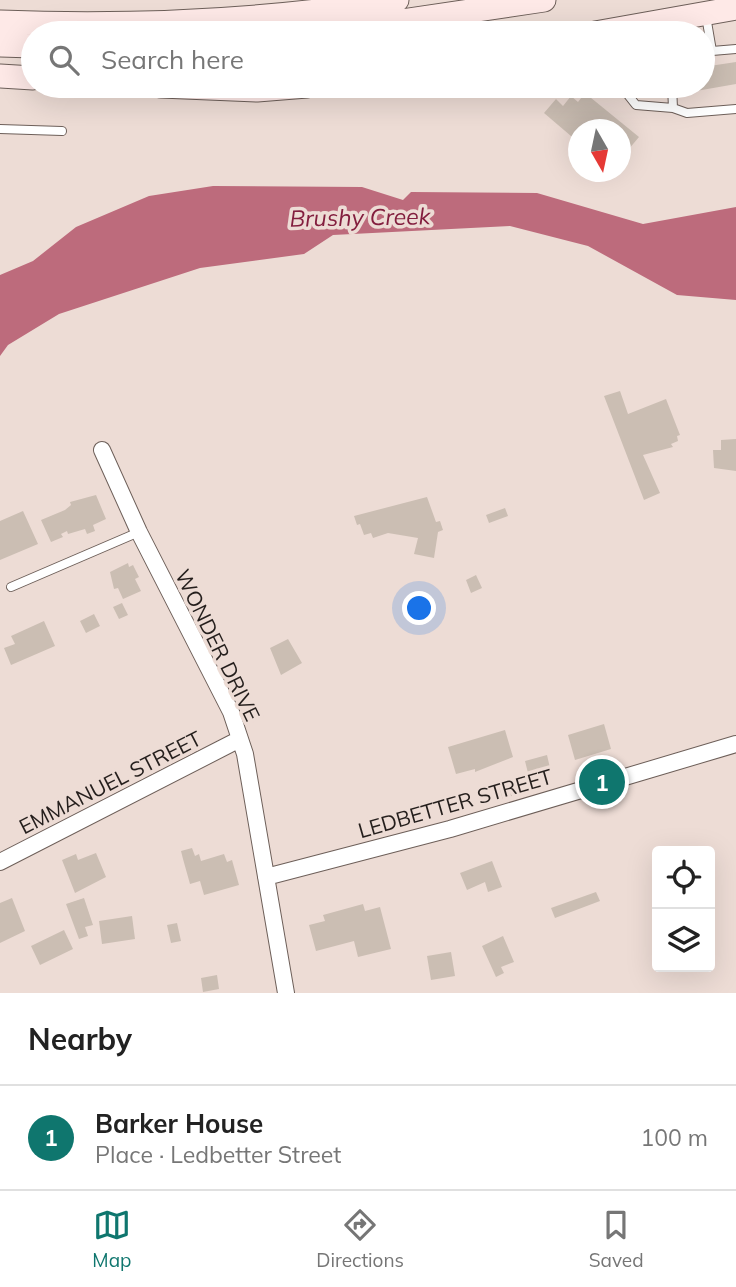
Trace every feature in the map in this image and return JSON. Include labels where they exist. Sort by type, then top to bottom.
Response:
[{"type":"main road","points":[[182,21],[214,20],[397,0]]},
{"type":"main road","points":[[402,21],[544,0]]},
{"type":"main road","points":[[666,21],[735,8]]},
{"type":"main road","points":[[0,22],[21,22]]},
{"type":"main road","points":[[0,45],[21,46]]},
{"type":"main road","points":[[0,76],[21,77]]},
{"type":"street","name":"WONDER DRIVE","points":[[102,450],[139,532],[231,712],[245,754],[286,993]]},
{"type":"street","name":"EMMANUEL STREET","points":[[0,862],[240,739]]},
{"type":"street","name":"LEDBETTER STREET","points":[[266,877],[450,829],[736,744]]},
{"type":"lane","points":[[705,14],[705,21]]},
{"type":"lane","points":[[715,51],[736,49]]},
{"type":"lane","points":[[630,98],[636,105],[673,108],[687,113],[736,109]]},
{"type":"lane","points":[[673,98],[673,108]]},
{"type":"lane","points":[[0,129],[62,131]]},
{"type":"lane","points":[[11,587],[139,532]]},
{"type":"water","name":"Brushy Creek","points":[[213,186],[362,187],[403,200],[411,192],[537,193],[643,224],[736,207],[736,300],[677,295],[588,246],[510,226],[333,235],[304,254],[200,268],[59,314],[8,345],[0,356],[0,275],[33,261],[76,227],[149,196]]},
{"type":"building","points":[[736,62],[736,84],[715,88],[715,65]]},
{"type":"building","points":[[569,98],[578,102],[581,98],[591,98],[617,119],[568,119],[568,133],[544,113],[556,99],[563,106]]},
{"type":"building","points":[[631,130],[639,137],[631,146]]},
{"type":"building","points":[[620,391],[628,414],[666,399],[680,435],[677,436],[678,441],[671,444],[673,447],[643,455],[660,493],[644,500],[604,396]]},
{"type":"building","points":[[736,439],[736,471],[714,468],[713,450],[721,450],[721,440]]},
{"type":"building","points":[[96,495],[106,519],[93,525],[95,531],[87,534],[85,529],[68,534],[67,531],[61,534],[63,537],[51,542],[41,520],[65,510],[71,505],[70,502]]},
{"type":"building","points":[[427,497],[436,522],[440,521],[443,530],[438,532],[434,558],[414,554],[418,538],[388,533],[373,538],[371,533],[364,535],[354,516]]},
{"type":"building","points":[[505,508],[508,516],[489,523],[486,515]]},
{"type":"building","points":[[23,511],[38,544],[0,560],[0,521]]},
{"type":"building","points":[[128,563],[129,567],[133,565],[139,577],[135,579],[141,591],[123,599],[118,588],[114,589],[110,572]]},
{"type":"building","points":[[476,575],[482,588],[471,593],[466,580]]},
{"type":"building","points":[[122,603],[128,615],[119,619],[113,607]]},
{"type":"building","points":[[94,614],[100,626],[86,633],[80,621]]},
{"type":"building","points":[[44,621],[55,646],[11,665],[4,648],[15,644],[11,636]]},
{"type":"building","points":[[288,639],[302,663],[281,675],[270,648]]},
{"type":"building","points":[[604,724],[611,749],[575,760],[568,735]]},
{"type":"building","points":[[505,730],[513,757],[475,772],[475,769],[456,774],[448,747]]},
{"type":"building","points":[[547,755],[550,768],[528,773],[525,761]]},
{"type":"building","points":[[508,778],[512,796],[496,800],[492,782]]},
{"type":"building","points":[[192,848],[195,856],[199,854],[201,861],[224,854],[227,862],[232,860],[239,885],[204,895],[200,881],[190,884],[181,851]]},
{"type":"building","points":[[96,853],[106,877],[75,893],[62,860],[76,854],[78,860]]},
{"type":"building","points":[[492,861],[502,887],[488,892],[485,882],[467,890],[460,873]]},
{"type":"building","points":[[596,892],[600,901],[555,918],[551,908]]},
{"type":"building","points":[[12,898],[25,931],[0,943],[0,903]]},
{"type":"building","points":[[84,898],[93,925],[85,927],[88,936],[79,939],[66,904]]},
{"type":"building","points":[[363,904],[365,911],[380,907],[391,949],[358,957],[354,941],[316,951],[309,925],[325,921],[323,915]]},
{"type":"building","points":[[132,916],[135,939],[102,944],[99,921]]},
{"type":"building","points":[[177,923],[181,941],[171,943],[167,925]]},
{"type":"building","points":[[64,930],[73,949],[40,965],[31,946]]},
{"type":"building","points":[[503,936],[514,962],[501,967],[504,973],[496,977],[482,946]]},
{"type":"building","points":[[451,952],[455,976],[431,980],[427,956]]},
{"type":"building","points":[[217,975],[219,989],[203,992],[201,978]]},
{"type":"place","name":"Barker House","points":[[602,782]]}]
